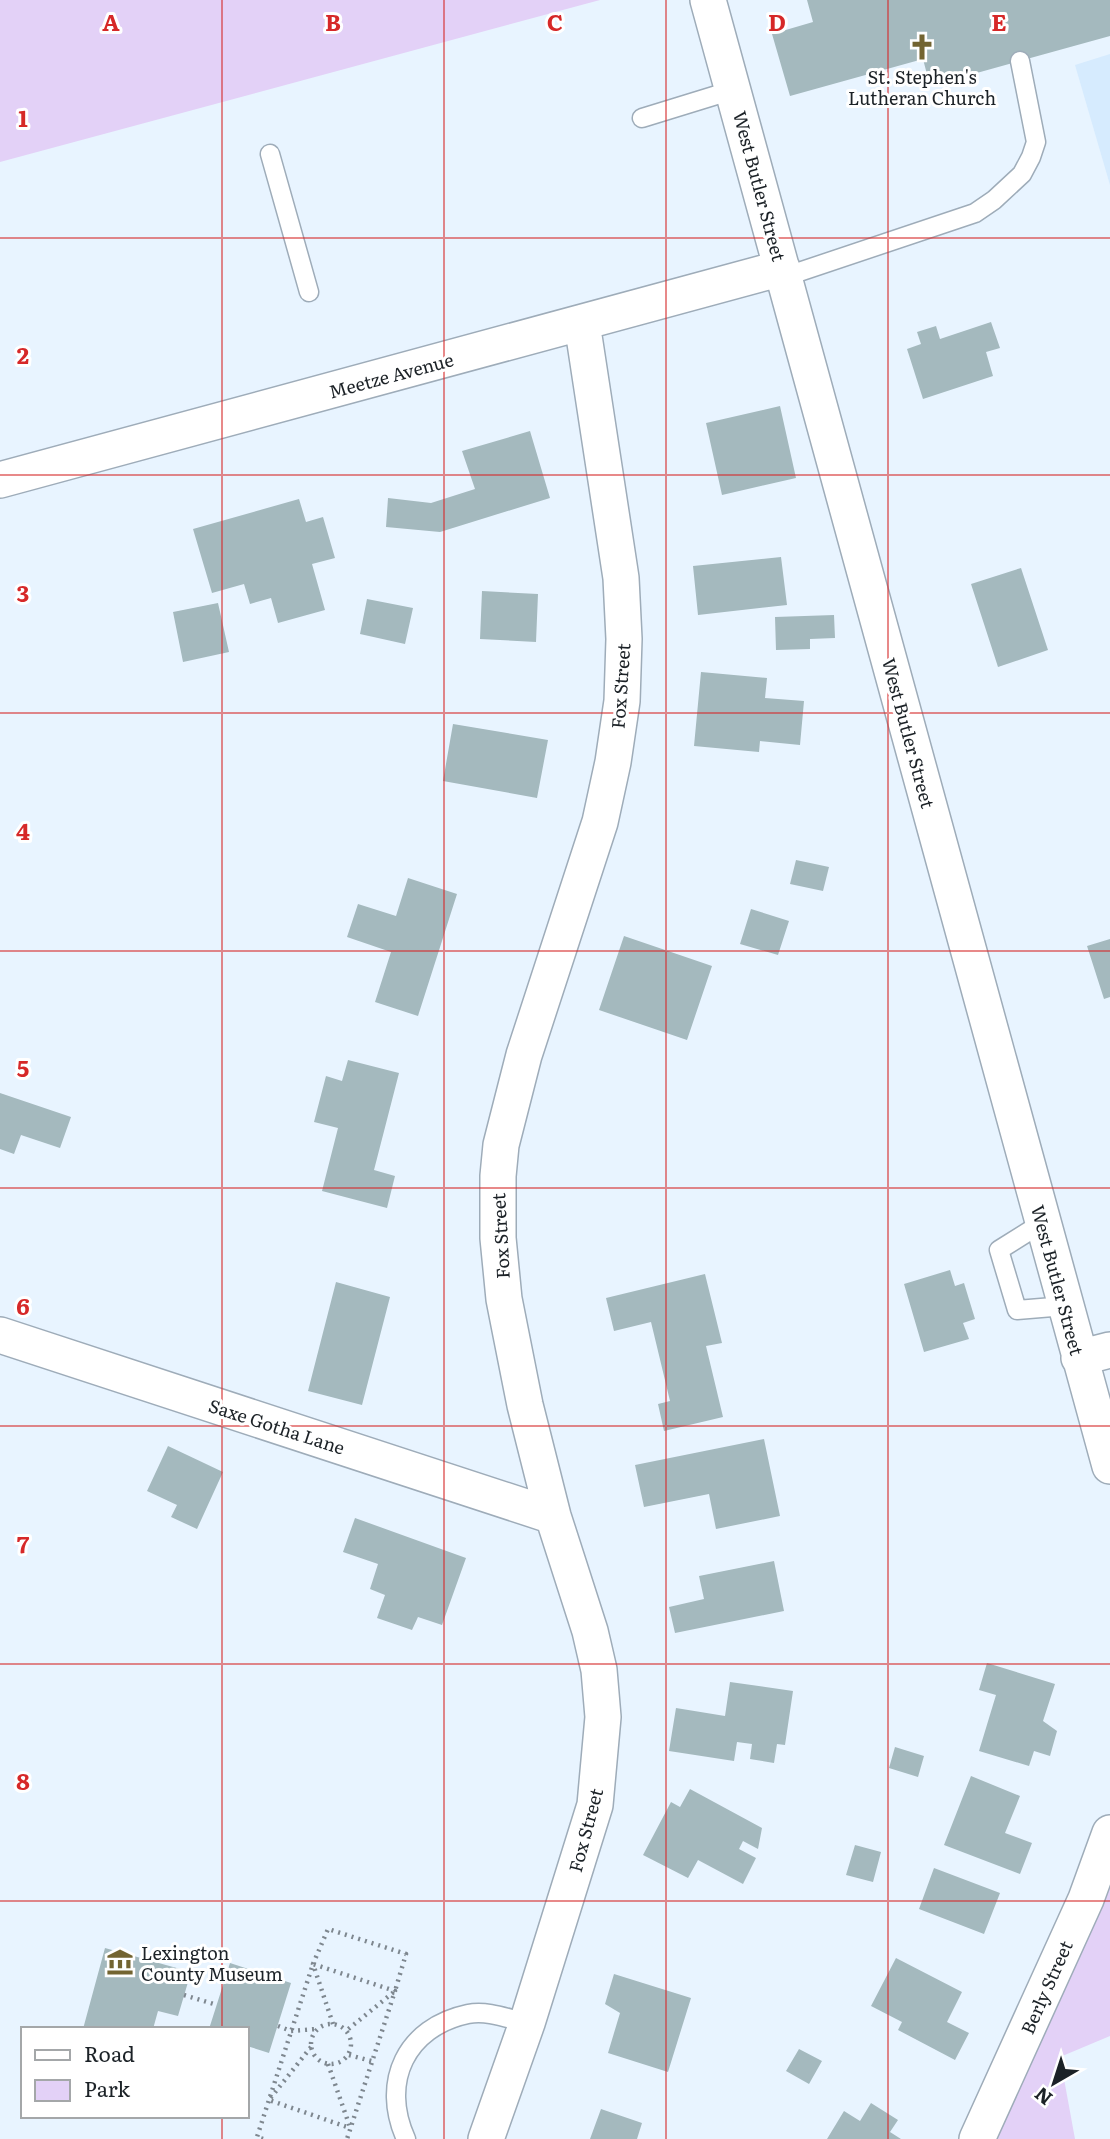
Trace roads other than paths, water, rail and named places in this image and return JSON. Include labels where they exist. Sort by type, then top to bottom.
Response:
[{"type":"street","name":"West Butler Street","points":[[708,0],[1065,1307],[1094,1354],[1110,1466]]},
{"type":"street","name":"Meetze Avenue","points":[[0,480],[582,323],[783,273]]},
{"type":"street","name":"Fox Street","points":[[486,2139],[527,2023],[595,1805],[603,1717],[599,1670],[590,1631],[553,1516],[525,1405],[504,1299],[498,1238],[501,1145],[524,1055],[600,822],[622,701],[624,639],[621,578],[582,323]]},
{"type":"street","name":"Saxe Gotha Lane","points":[[0,1335],[553,1516]]},
{"type":"street","name":"Berly Street","points":[[977,2139],[1086,1899],[1110,1833]]},
{"type":"lane","points":[[783,273],[975,214],[994,200],[1021,174],[1036,142],[1020,61]]},
{"type":"lane","points":[[642,118],[733,90]]},
{"type":"lane","points":[[271,154],[309,292]]},
{"type":"lane","points":[[1042,1223],[999,1250],[1017,1310],[1065,1307]]},
{"type":"lane","points":[[406,2139],[398,2108],[396,2086],[399,2068],[414,2045],[448,2021],[470,2014],[491,2014],[527,2023]]},
{"type":"place","name":"St. Stephen's Lutheran Church","points":[[922,47]]},
{"type":"place","name":"Lexington County Museum","points":[[120,1962]]}]
